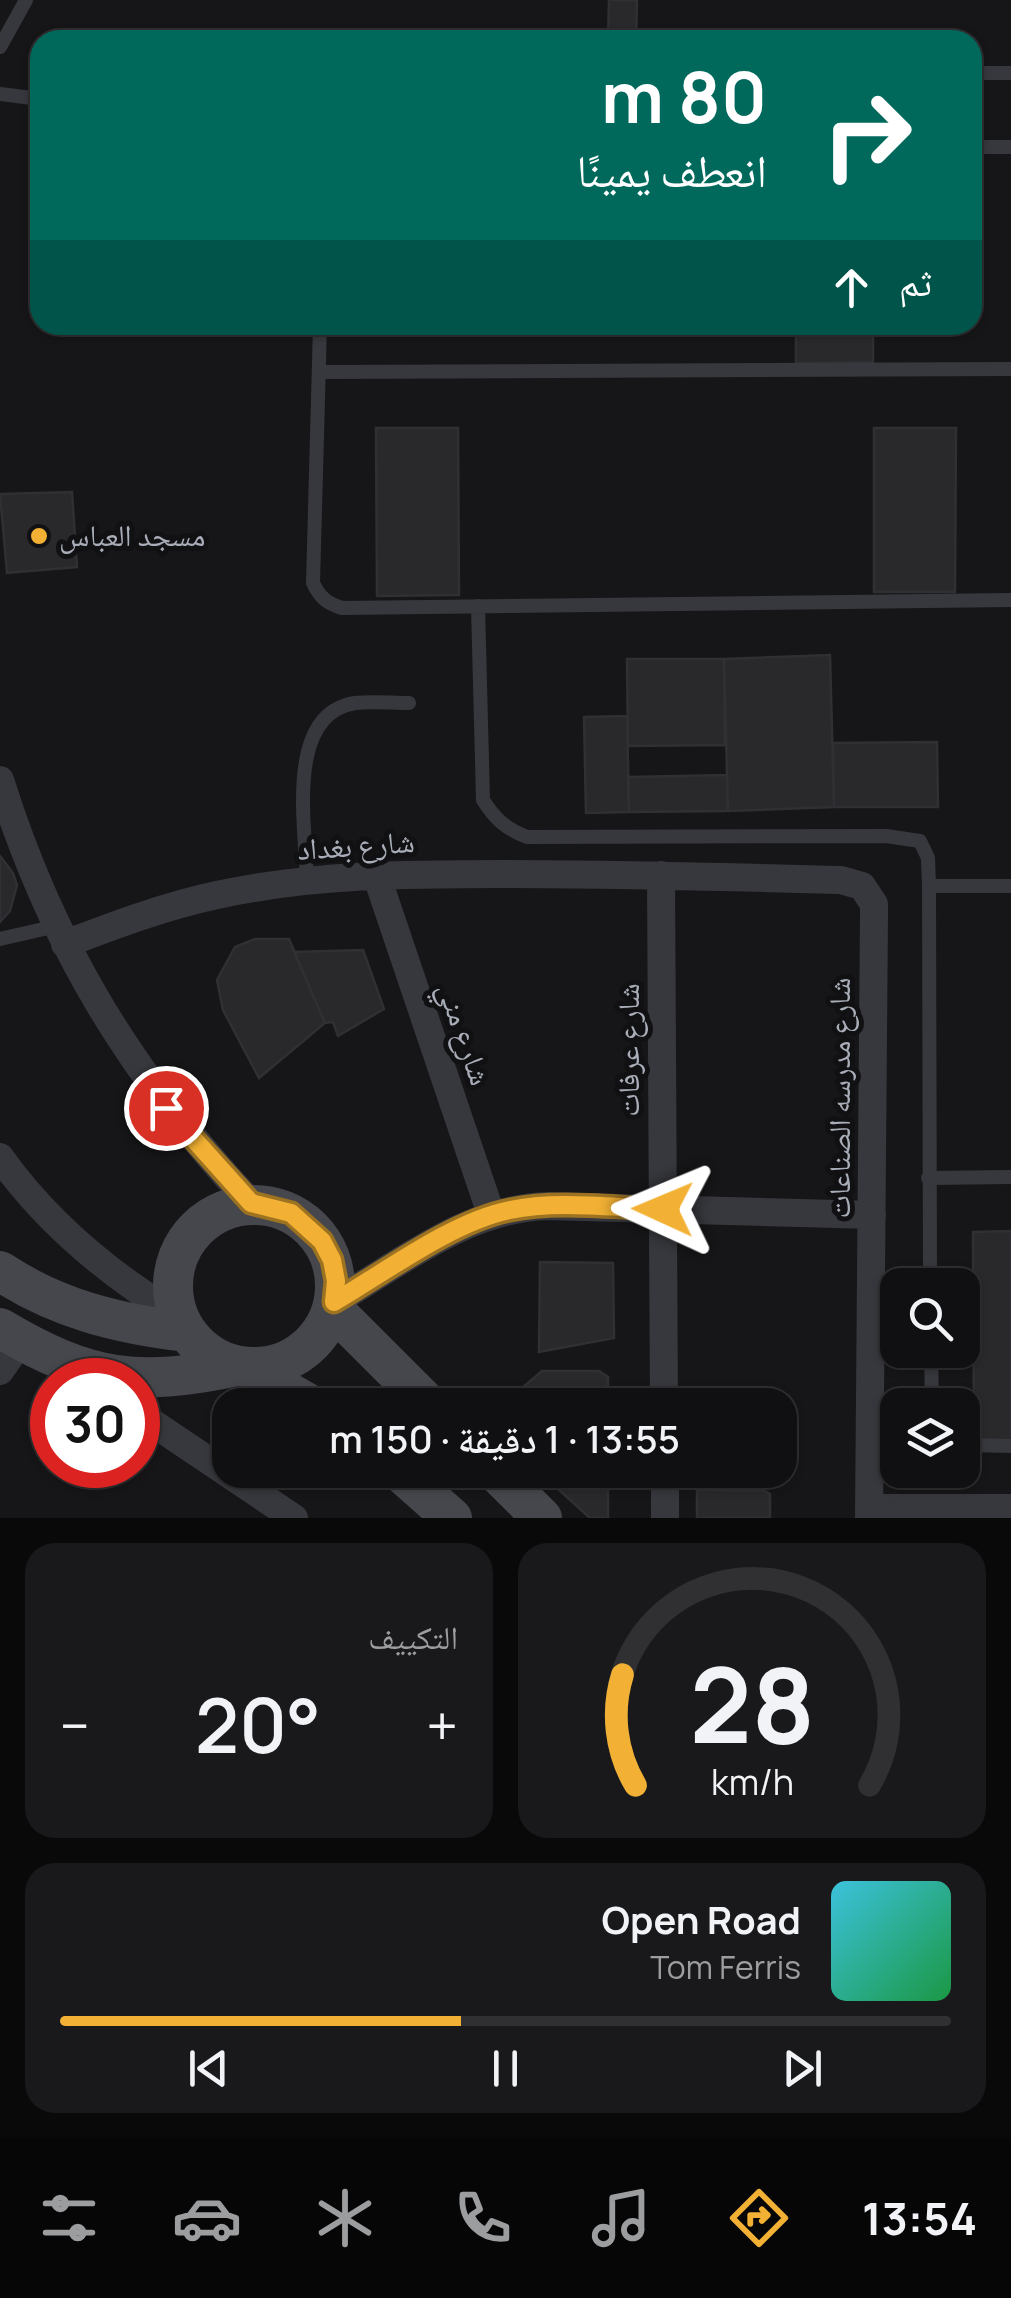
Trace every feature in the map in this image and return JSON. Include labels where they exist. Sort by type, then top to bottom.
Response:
[{"type":"main road","points":[[160,1378],[181,1378],[242,1367],[282,1362],[314,1342],[333,1306],[336,1281],[332,1260],[322,1241],[291,1213],[251,1203],[213,1216],[186,1243],[173,1280],[183,1325],[201,1348],[218,1360],[242,1367],[280,1388]]},
{"type":"main road","points":[[0,1271],[75,1310],[130,1325],[183,1325]]},
{"type":"main road","points":[[333,1306],[413,1388]]},
{"type":"main road","points":[[7,1346],[39,1358]]},
{"type":"main road","points":[[418,1488],[452,1518]]},
{"type":"main road","points":[[512,1488],[542,1518]]},
{"type":"street","points":[[0,780],[16,829],[61,935],[129,1056],[166,1108],[251,1203]]},
{"type":"street","name":"شارع بغداد","points":[[61,935],[218,895],[307,880],[376,874],[660,874]]},
{"type":"street","name":"شارع مني","points":[[376,874],[490,1214]]},
{"type":"street","name":"شارع عرفات","points":[[660,874],[664,1388]]},
{"type":"street","name":"شارع مدرسه الصناعات","points":[[660,874],[852,881],[870,894],[874,915],[870,1513]]},
{"type":"street","points":[[0,1157],[63,1230],[123,1283],[183,1325]]},
{"type":"street","points":[[333,1306],[462,1226],[490,1214],[529,1207],[872,1215]]},
{"type":"street","points":[[160,1427],[294,1518]]},
{"type":"street","points":[[665,1488],[665,1518]]},
{"type":"street","points":[[870,1513],[1011,1508]]},
{"type":"lane","points":[[0,47],[26,0]]},
{"type":"lane","points":[[982,73],[1011,72]]},
{"type":"lane","points":[[0,94],[30,98]]},
{"type":"lane","points":[[982,147],[1011,147]]},
{"type":"lane","points":[[320,335],[313,583],[319,596],[342,608],[1011,600]]},
{"type":"lane","points":[[321,372],[1011,369]]},
{"type":"lane","points":[[478,606],[483,800],[496,820],[511,830],[527,837],[920,841],[928,858],[929,886],[930,1268]]},
{"type":"lane","points":[[307,880],[304,768],[306,746],[316,726],[353,703],[409,703]]},
{"type":"lane","points":[[929,886],[1011,886]]},
{"type":"lane","points":[[0,940],[61,935]]},
{"type":"lane","points":[[928,1178],[1011,1177]]},
{"type":"lane","points":[[980,1445],[1011,1446]]},
{"type":"building","points":[[609,0],[637,0],[636,30],[608,30]]},
{"type":"building","points":[[796,335],[873,335],[873,362],[796,363]]},
{"type":"building","points":[[376,428],[458,428],[459,595],[377,596]]},
{"type":"building","points":[[874,428],[956,428],[955,592],[874,592]]},
{"type":"building","name":"مسجد العباس","points":[[72,492],[77,567],[7,573],[0,494]]},
{"type":"building","points":[[830,655],[834,807],[728,811],[724,659]]},
{"type":"building","points":[[627,659],[724,659],[725,745],[628,746]]},
{"type":"building","points":[[627,716],[629,812],[586,813],[584,717]]},
{"type":"building","points":[[937,742],[938,807],[834,807],[833,743]]},
{"type":"building","points":[[727,775],[728,811],[629,812],[628,777]]},
{"type":"building","points":[[0,856],[17,885],[10,911],[0,922]]},
{"type":"building","points":[[255,939],[289,939],[325,1023],[259,1078],[223,1010],[217,980],[235,947]]},
{"type":"building","points":[[363,950],[384,1009],[338,1036],[333,1022],[325,1023],[294,952]]},
{"type":"building","points":[[1011,1231],[1011,1440],[980,1441],[980,1388],[974,1388],[974,1368],[980,1368],[980,1268],[973,1268],[973,1232]]},
{"type":"building","points":[[540,1262],[613,1263],[614,1338],[539,1352]]},
{"type":"building","points":[[542,1371],[599,1371],[608,1377],[608,1388],[522,1388]]},
{"type":"building","points":[[557,1488],[608,1488],[608,1518],[590,1518]]},
{"type":"building","points":[[706,1488],[765,1488],[765,1491]]},
{"type":"building","points":[[697,1490],[765,1491],[770,1494],[770,1518],[697,1518]]},
{"type":"place","name":"مسجد العباس","points":[[39,536]]},
{"type":"route","points":[[166,1108],[251,1203],[291,1213],[322,1241],[332,1260],[334,1302],[462,1226],[490,1214],[529,1207],[663,1209]]}]
